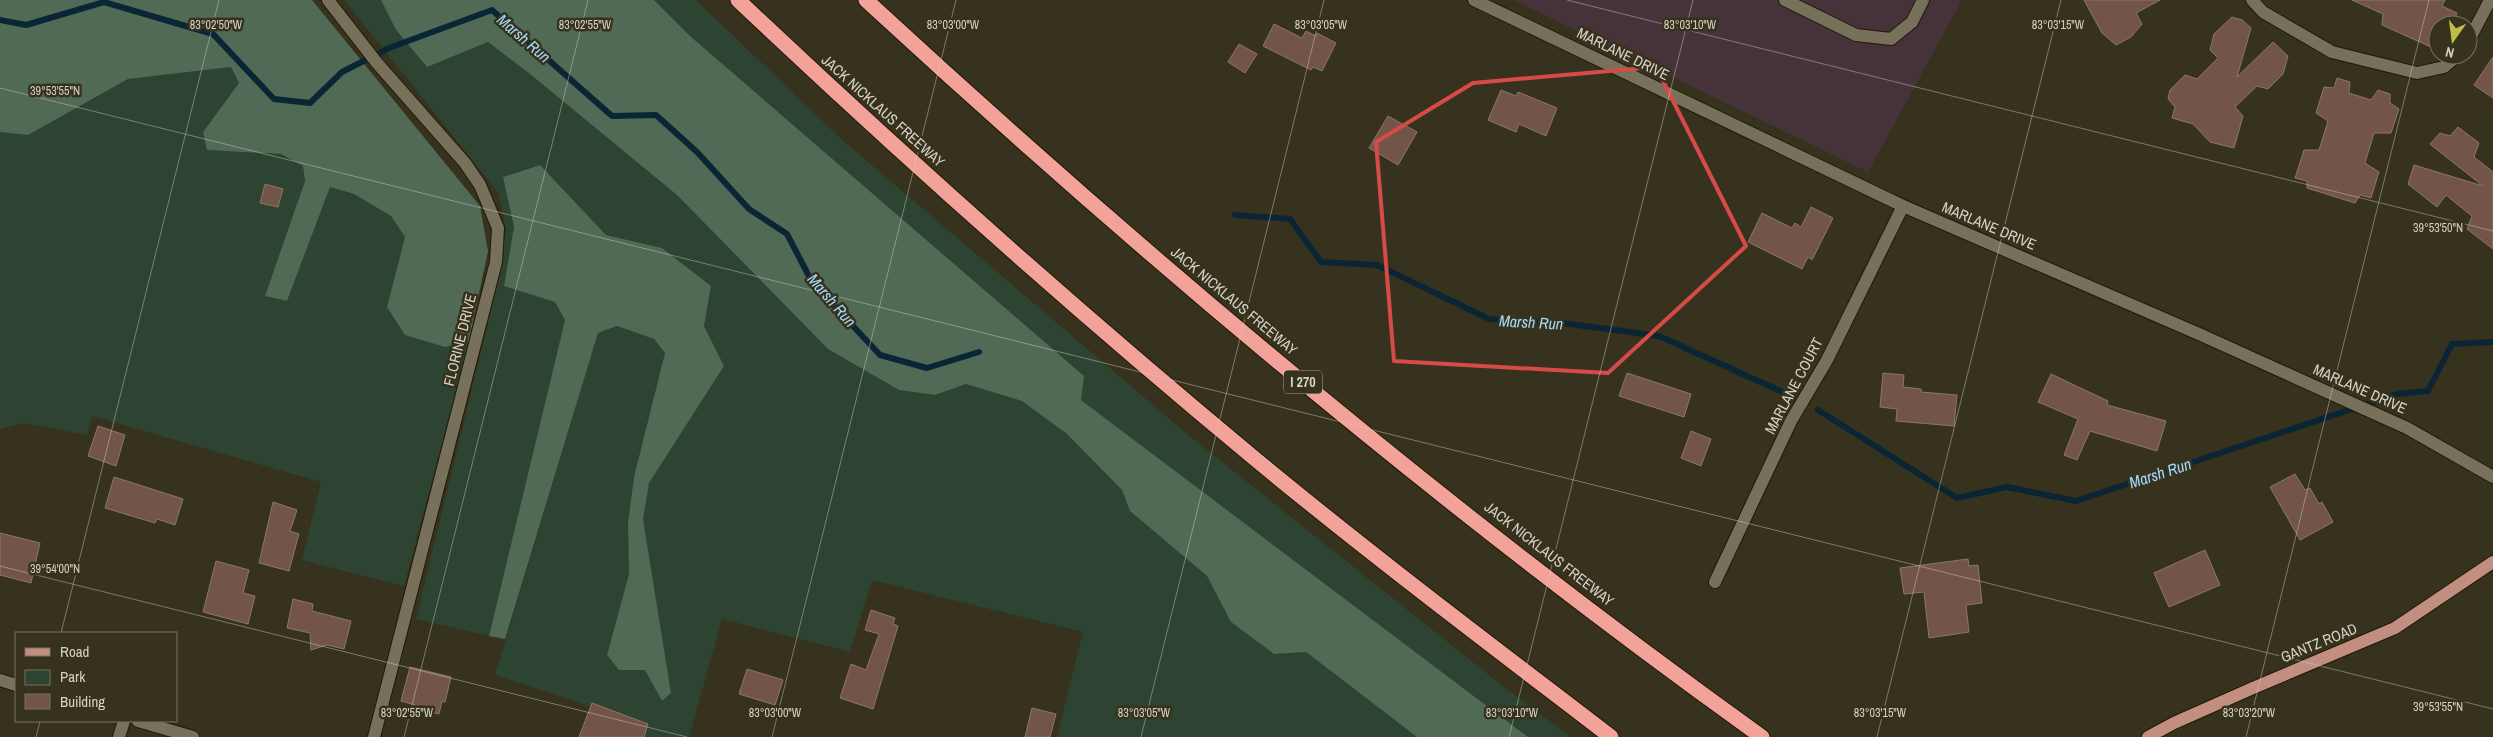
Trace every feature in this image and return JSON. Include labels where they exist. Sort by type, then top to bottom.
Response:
[{"type":"highway","name":"JACK NICKLAUS FREEWAY","points":[[738,0],[873,128],[1254,458],[1462,623],[1611,737]]},
{"type":"highway","name":"JACK NICKLAUS FREEWAY","points":[[866,0],[1111,220],[1313,390],[1521,556],[1762,737]]},
{"type":"main road","name":"GANTZ ROAD","points":[[2148,737],[2218,703],[2395,628],[2493,562]]},
{"type":"street","name":"FLORINE DRIVE","points":[[328,0],[386,73],[465,163],[480,185],[498,228],[496,262],[445,468],[374,737]]},
{"type":"street","name":"MARLANE DRIVE","points":[[1474,0],[1903,206],[2199,334],[2375,414],[2439,444],[2493,477]]},
{"type":"street","points":[[1785,0],[1856,35],[1891,39],[1912,22],[1923,0]]},
{"type":"street","points":[[2252,0],[2263,12],[2332,52],[2417,73],[2444,68],[2447,65]]},
{"type":"street","points":[[2478,23],[2490,0]]},
{"type":"street","name":"MARLANE COURT","points":[[1715,582],[1791,421],[1827,360],[1903,206]]},
{"type":"street","points":[[0,680],[15,685]]},
{"type":"street","points":[[119,737],[124,722]]},
{"type":"street","points":[[141,722],[193,737]]},
{"type":"highlighted area","points":[[1656,67],[1746,246],[1608,373],[1394,361],[1376,142],[1473,83]]},
{"type":"shaded area","points":[[1513,0],[1962,0],[1868,172]]},
{"type":"green space","points":[[0,0],[312,0],[480,206],[488,251],[469,341],[445,347],[405,335],[387,307],[405,237],[391,216],[354,194],[330,187],[287,301],[265,296],[305,181],[303,166],[281,154],[207,150],[203,132],[239,83],[231,67],[128,79],[28,135],[0,132]]},
{"type":"green space","points":[[344,0],[381,0],[396,30],[427,67],[488,42],[530,74],[677,195],[828,349],[899,390],[935,395],[966,384],[1022,401],[1067,434],[1122,490],[1130,511],[1207,576],[1231,622],[1274,654],[1306,652],[1417,737],[1057,737],[1083,632],[872,580],[850,652],[722,619],[689,737],[585,737],[593,707],[495,675],[598,333],[616,326],[654,339],[665,353],[634,477],[628,523],[629,574],[607,655],[619,670],[645,670],[662,701],[671,693],[643,519],[649,483],[724,366],[704,326],[711,286],[662,248],[606,235],[540,165],[503,177],[514,227],[504,285],[556,302],[565,320],[489,636],[416,619],[498,282],[506,229],[498,192]]},
{"type":"green space","points":[[381,0],[654,0],[690,36],[1084,376],[1081,400],[1528,737],[1417,737],[1306,652],[1274,654],[1231,622],[1207,576],[1130,511],[1122,490],[1067,434],[1022,401],[966,384],[935,395],[899,390],[828,349],[677,195],[530,74],[488,42],[427,67],[396,30]]},
{"type":"green space","points":[[654,0],[696,0],[840,138],[1187,434],[1504,687],[1571,737],[1528,737],[1081,400],[1084,376],[690,36]]},
{"type":"green space","points":[[231,67],[239,83],[203,132],[207,150],[281,154],[303,166],[305,181],[265,296],[287,301],[330,187],[354,194],[391,216],[405,237],[387,307],[445,347],[469,341],[404,586],[302,560],[321,482],[92,416],[87,435],[23,423],[0,429],[0,132],[28,135],[128,79]]},
{"type":"green space","points":[[540,165],[606,235],[662,248],[711,286],[704,326],[724,366],[649,483],[643,519],[671,693],[662,701],[645,670],[619,670],[607,655],[629,574],[628,523],[634,477],[665,353],[654,339],[617,326],[598,333],[505,639],[489,636],[565,320],[555,302],[504,286],[514,227],[503,177]]},
{"type":"building","points":[[2084,0],[2160,0],[2136,13],[2142,24],[2131,37],[2116,45],[2102,33]]},
{"type":"building","points":[[2352,0],[2445,0],[2442,6],[2457,13],[2456,15],[2428,15],[2428,46],[2382,25],[2383,14]]},
{"type":"building","points":[[2232,17],[2242,20],[2251,28],[2237,77],[2273,42],[2288,56],[2283,74],[2268,89],[2257,86],[2235,107],[2243,116],[2234,148],[2210,142],[2193,124],[2172,118],[2175,107],[2168,99],[2170,90],[2185,75],[2197,79],[2218,58],[2210,50],[2214,34]]},
{"type":"building","points":[[1274,24],[1302,38],[1306,31],[1316,36],[1317,33],[1336,43],[1322,71],[1313,67],[1311,70],[1263,46]]},
{"type":"building","points":[[1239,44],[1257,54],[1245,73],[1228,62]]},
{"type":"building","points":[[2493,57],[2493,98],[2474,85]]},
{"type":"building","points":[[2337,78],[2350,82],[2349,93],[2371,100],[2378,90],[2390,94],[2390,103],[2399,109],[2391,133],[2374,133],[2365,163],[2379,172],[2371,198],[2360,195],[2355,203],[2307,188],[2307,181],[2295,178],[2304,150],[2319,150],[2328,121],[2316,113],[2324,87],[2334,88]]},
{"type":"building","points":[[1501,90],[1516,96],[1518,92],[1557,108],[1546,136],[1519,124],[1516,132],[1488,120]]},
{"type":"building","points":[[1388,116],[1417,132],[1398,165],[1369,148]]},
{"type":"building","points":[[2458,127],[2479,143],[2474,157],[2493,172],[2493,249],[2467,229],[2472,216],[2446,195],[2437,207],[2408,184],[2414,165],[2483,186],[2430,144],[2440,133],[2450,136]]},
{"type":"building","points":[[265,184],[283,189],[278,207],[260,203]]},
{"type":"building","points":[[1811,207],[1833,218],[1812,260],[1808,257],[1802,269],[1748,242],[1762,213],[1792,228],[1795,223],[1801,227]]},
{"type":"building","points":[[1627,373],[1691,394],[1684,417],[1619,396]]},
{"type":"building","points":[[1883,373],[1904,375],[1903,387],[1921,389],[1921,392],[1957,395],[1954,426],[1896,421],[1897,409],[1880,407]]},
{"type":"building","points":[[2051,374],[2108,401],[2107,405],[2166,421],[2157,451],[2090,431],[2077,460],[2064,455],[2078,419],[2038,402]]},
{"type":"building","points":[[98,426],[125,435],[116,466],[88,456]]},
{"type":"building","points":[[1691,431],[1711,439],[1701,466],[1681,458]]},
{"type":"building","points":[[2295,474],[2305,490],[2310,488],[2319,504],[2322,502],[2333,522],[2300,540],[2270,487]]},
{"type":"building","points":[[114,477],[183,499],[175,525],[157,519],[155,523],[105,508]]},
{"type":"building","points":[[273,502],[297,510],[290,531],[299,534],[289,571],[259,563]]},
{"type":"building","points":[[0,533],[40,543],[31,583],[0,575]]},
{"type":"building","points":[[2205,550],[2220,585],[2169,607],[2154,573]]},
{"type":"building","points":[[1968,559],[1969,566],[1978,565],[1982,603],[1966,605],[1969,632],[1929,638],[1924,592],[1904,594],[1900,568]]},
{"type":"building","points":[[216,561],[249,570],[243,593],[255,596],[248,624],[203,612]]},
{"type":"building","points":[[293,599],[313,604],[312,611],[351,621],[344,649],[327,645],[311,650],[310,633],[287,628]]},
{"type":"building","points":[[871,610],[895,618],[893,624],[898,626],[873,709],[840,698],[851,664],[866,670],[879,634],[865,630]]},
{"type":"building","points":[[410,667],[451,677],[445,702],[442,701],[439,714],[414,708],[415,705],[401,701]]},
{"type":"building","points":[[747,669],[783,680],[775,705],[739,694]]},
{"type":"building","points":[[592,703],[648,724],[644,737],[579,737]]},
{"type":"building","points":[[1032,708],[1056,714],[1050,737],[1025,737]]},
{"type":"waterway","name":"Marsh Run","points":[[0,20],[26,25],[104,2],[213,34],[274,99],[310,103],[342,72],[389,48],[492,10],[612,116],[656,115],[697,152],[749,209],[787,234],[812,282],[880,355],[927,368],[979,352]]},
{"type":"waterway","name":"Marsh Run","points":[[1235,215],[1290,219],[1321,262],[1377,265],[1489,319],[1563,323],[1659,336],[1789,395]]},
{"type":"waterway","name":"Marsh Run","points":[[1818,410],[1957,498],[2007,487],[2076,501],[2397,394],[2428,391],[2452,344],[2493,342]]}]
